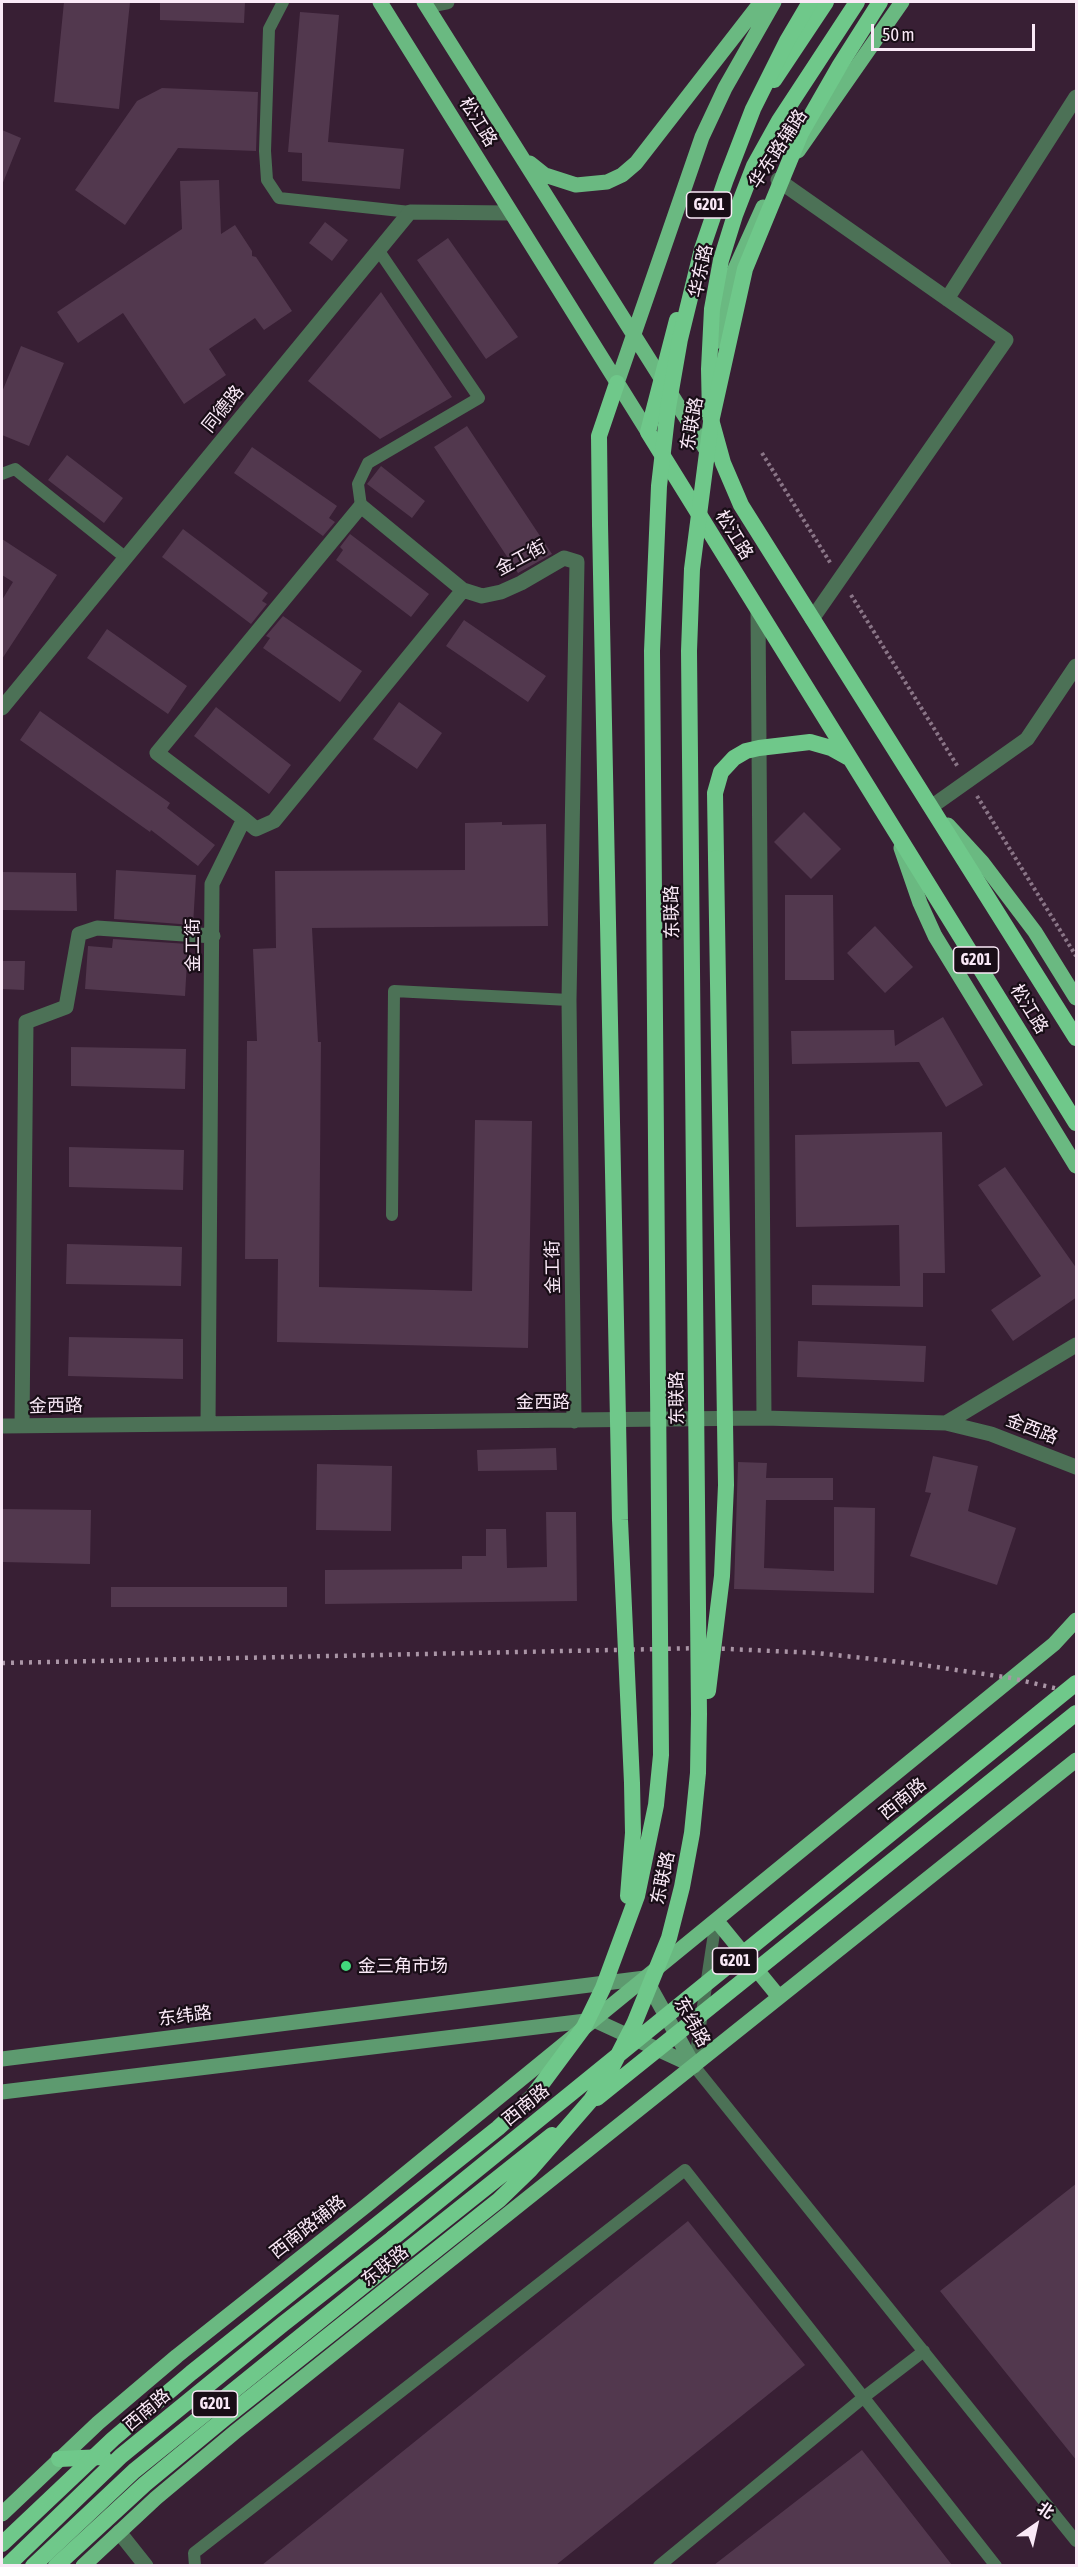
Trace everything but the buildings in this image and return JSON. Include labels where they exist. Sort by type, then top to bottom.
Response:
[{"type":"highway","name":"东联路","points":[[2,2544],[113,2439],[200,2366],[489,2136],[532,2097],[584,2027],[622,1941],[637,1896],[656,1806],[661,1755],[652,663],[659,486],[668,408],[680,339],[702,249],[753,109],[787,40],[810,2]]},
{"type":"highway","name":"华东路","points":[[648,432],[710,203],[732,152],[757,105],[826,2]]},
{"type":"highway","name":"华东路","points":[[741,505],[723,463],[710,416],[709,369],[714,299],[721,260],[735,214],[754,166],[779,121],[857,2]]},
{"type":"highway","name":"东联路","points":[[56,2565],[145,2484],[499,2199],[558,2139],[591,2100],[613,2065],[634,2024],[669,1938],[692,1833],[698,1773],[689,651],[692,569],[711,422],[745,269],[801,133],[880,2]]},
{"type":"highway","points":[[617,383],[599,436],[620,1520],[633,1823],[630,1881],[622,1941]]},
{"type":"highway","name":"松江路","points":[[648,432],[1077,1123]]},
{"type":"highway","name":"松江路","points":[[741,505],[1077,1038]]},
{"type":"highway","points":[[698,1773],[722,1576],[725,1519],[715,793],[721,772],[734,758],[746,751],[810,742],[831,748],[850,759]]},
{"type":"highway","name":"西南路","points":[[7,2565],[121,2457],[1077,1683]]},
{"type":"highway","name":"G201","points":[[33,2565],[134,2471],[1077,1713]]},
{"type":"highway","points":[[59,2459],[121,2457]]},
{"type":"main road","name":"松江路","points":[[380,2],[648,432]]},
{"type":"main road","points":[[520,152],[545,175],[560,182],[592,186],[622,175],[636,163],[761,2]]},
{"type":"main road","points":[[617,383],[702,137],[725,88],[774,2]]},
{"type":"main road","name":"华东路辅路","points":[[709,369],[734,271],[754,225],[778,180],[902,2]]},
{"type":"main road","name":"松江路","points":[[426,4],[741,505]]},
{"type":"main road","points":[[931,807],[982,862],[1007,894],[1035,932],[1077,998]]},
{"type":"main road","points":[[896,831],[920,903],[935,936],[1077,1166]]},
{"type":"main road","name":"西南路","points":[[645,1978],[1054,1644],[1077,1620]]},
{"type":"main road","points":[[83,2565],[235,2432],[1077,1760]]},
{"type":"main road","points":[[716,1920],[779,1997]]},
{"type":"main road","name":"西南路辅路","points":[[2,2514],[59,2459],[177,2356],[367,2205],[645,1978]]},
{"type":"main road","name":"东纬路","points":[[2,2059],[645,1978],[694,2066]]},
{"type":"main road","points":[[2,2092],[594,2020]]},
{"type":"main road","name":"东纬路","points":[[594,2020],[694,2066]]},
{"type":"street","points":[[426,4],[447,2]]},
{"type":"street","points":[[947,299],[1077,97]]},
{"type":"street","points":[[778,180],[1006,340],[812,619]]},
{"type":"street","points":[[410,212],[512,213]]},
{"type":"street","name":"同德路","points":[[2,708],[410,212]]},
{"type":"street","points":[[361,506],[463,590],[274,821],[256,829],[157,753],[361,506]]},
{"type":"street","name":"金工街","points":[[463,590],[482,596],[501,592],[564,558],[577,562],[569,1000],[574,1421]]},
{"type":"street","points":[[758,610],[764,1418]]},
{"type":"street","points":[[931,807],[1027,739],[1077,666]]},
{"type":"street","name":"金工街","points":[[208,1424],[212,884],[244,819]]},
{"type":"street","points":[[22,1426],[26,1022],[66,1007],[79,934],[97,928],[213,936]]},
{"type":"street","points":[[946,1423],[1077,1345]]},
{"type":"street","name":"金西路","points":[[2,1426],[764,1418],[946,1423],[991,1434],[1077,1467]]},
{"type":"street","points":[[119,2532],[146,2565]]},
{"type":"lane","points":[[283,2],[269,29],[265,151],[267,180],[279,198],[410,212]]},
{"type":"lane","points":[[361,506],[358,484],[368,463],[479,398],[379,251]]},
{"type":"lane","points":[[2,474],[15,469],[126,558]]},
{"type":"lane","points":[[392,1215],[394,991],[569,1000]]},
{"type":"lane","points":[[716,1920],[694,2066],[1077,2541]]},
{"type":"lane","points":[[195,2565],[194,2553],[685,2170],[996,2565]]},
{"type":"lane","points":[[658,2565],[924,2351]]},
{"type":"path","points":[[762,453],[1077,956]]},
{"type":"railway","points":[[2,1663],[706,1648],[817,1653],[909,1663],[1011,1678],[1076,1693]]},
{"type":"place","name":"金三角市场","points":[[346,1966]]}]
